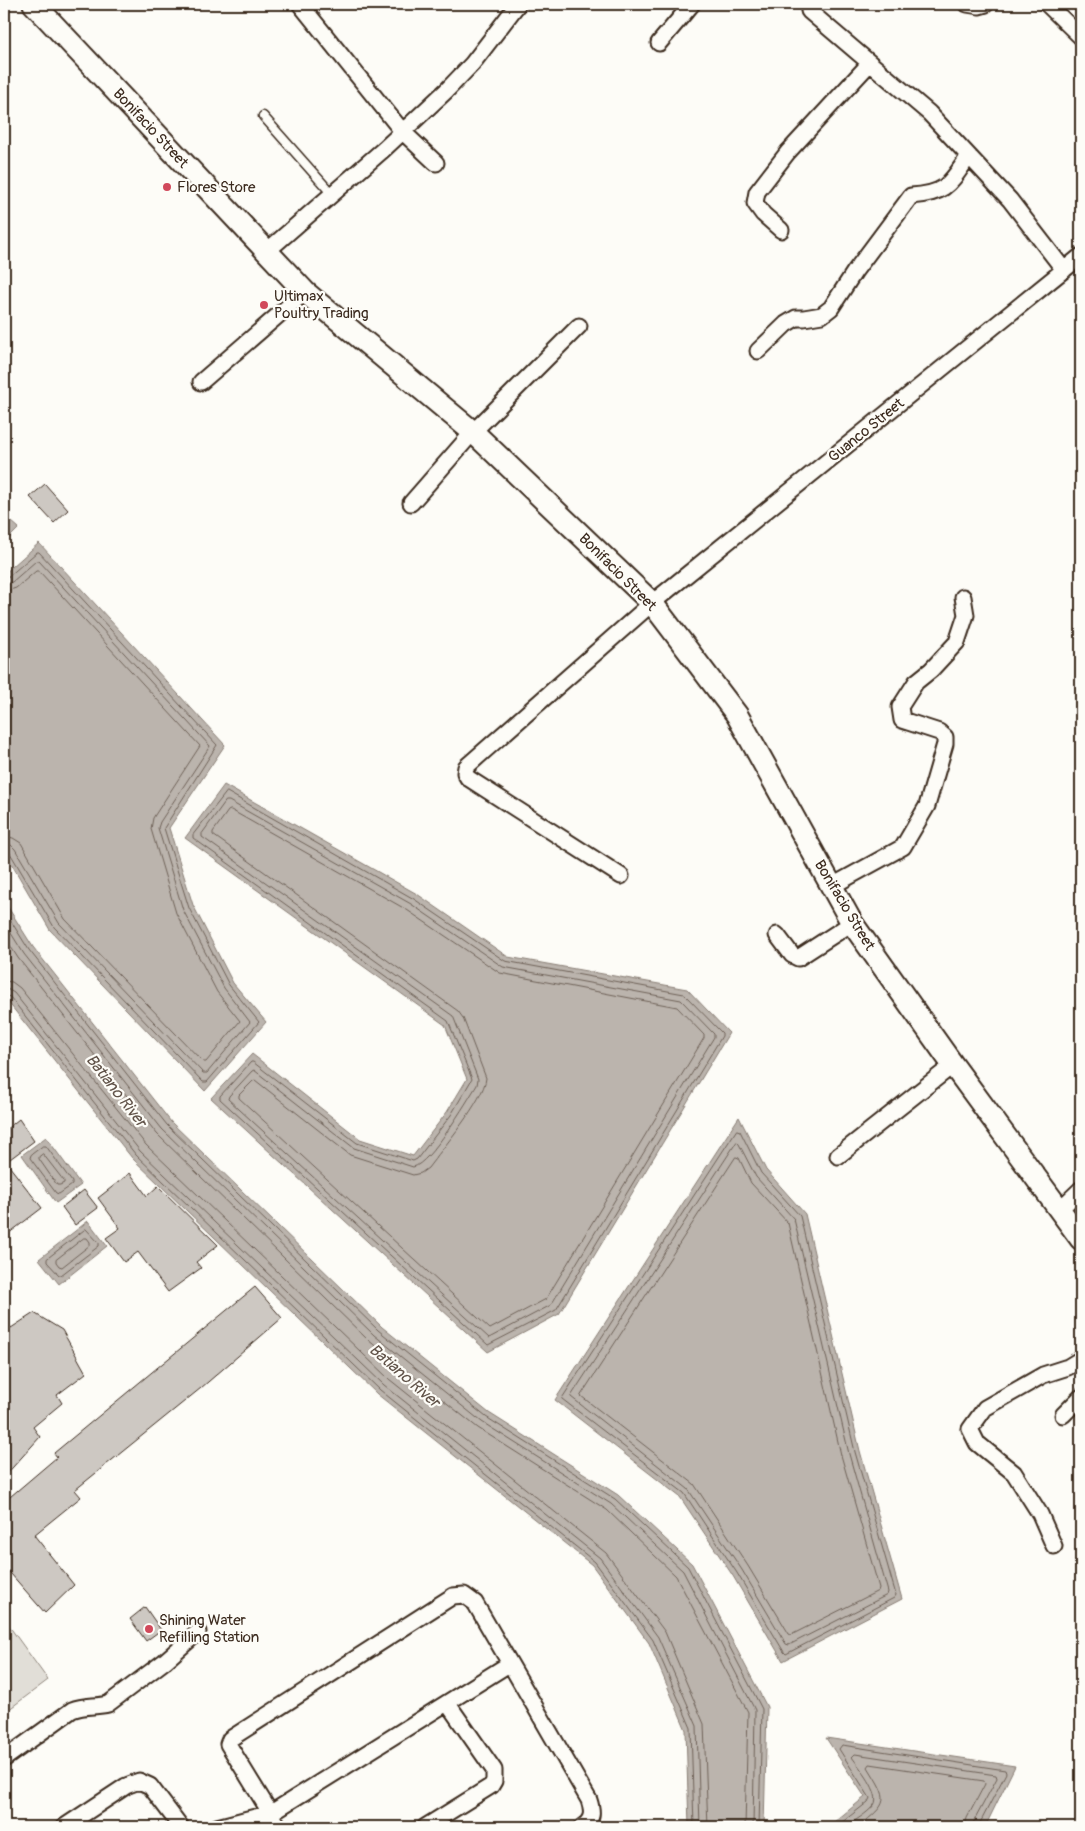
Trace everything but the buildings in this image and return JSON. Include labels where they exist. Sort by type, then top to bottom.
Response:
[{"type":"street","name":"Bonifacio Street","points":[[34,4],[305,292],[474,432],[652,603],[736,715],[852,924],[1081,1240]]},
{"type":"street","points":[[300,4],[402,131],[436,163]]},
{"type":"street","points":[[266,252],[446,91],[472,64],[518,4]]},
{"type":"street","points":[[659,43],[692,4]]},
{"type":"street","points":[[967,4],[979,6],[986,4]]},
{"type":"street","points":[[1047,4],[1081,37]]},
{"type":"street","points":[[809,11],[928,113],[1010,200],[1064,270]]},
{"type":"street","points":[[781,230],[755,203],[757,192],[788,152],[870,64]]},
{"type":"street","points":[[758,351],[786,324],[796,318],[822,314],[831,308],[855,271],[911,196],[930,195],[948,185],[969,156]]},
{"type":"street","name":"Guanco Street","points":[[621,876],[468,778],[465,773],[466,767],[652,603],[1081,256]]},
{"type":"street","points":[[201,382],[305,292]]},
{"type":"street","points":[[411,503],[474,432],[579,326]]},
{"type":"street","points":[[832,886],[903,847],[926,806],[946,744],[945,737],[939,732],[902,720],[900,707],[916,682],[931,670],[957,642],[966,615],[963,597]]},
{"type":"street","points":[[777,935],[792,955],[798,958],[852,924]]},
{"type":"street","points":[[838,1156],[953,1065]]},
{"type":"street","points":[[1060,1210],[1081,1189]]},
{"type":"street","points":[[1054,1546],[1040,1514],[1014,1474],[976,1444],[970,1429],[985,1408],[1043,1375],[1068,1367],[1081,1359]]},
{"type":"street","points":[[1063,1415],[1081,1398]]},
{"type":"street","points":[[279,1827],[228,1744],[230,1739],[453,1596],[464,1595],[475,1603],[589,1800],[593,1812],[588,1823],[582,1827]]},
{"type":"street","points":[[4,1759],[72,1710],[81,1706],[108,1704],[165,1661],[198,1632]]},
{"type":"street","points":[[217,1827],[270,1812],[448,1704],[509,1664]]},
{"type":"street","points":[[425,1827],[490,1786],[494,1781],[494,1770],[448,1704]]},
{"type":"street","points":[[64,1827],[126,1786],[139,1781],[150,1786],[181,1827]]},
{"type":"lane","points":[[263,116],[332,194]]},
{"type":"shaded area","points":[[4,1619],[48,1680],[4,1713]]},
{"type":"water","points":[[4,515],[19,528],[4,543]]},
{"type":"water","points":[[39,543],[225,745],[169,828],[193,905],[233,983],[266,1022],[205,1091],[50,930],[4,851],[4,574]]},
{"type":"water","points":[[224,785],[417,894],[508,957],[687,989],[729,1033],[559,1314],[488,1352],[211,1098],[252,1054],[360,1139],[413,1156],[447,1112],[467,1079],[445,1025],[185,838]]},
{"type":"water","name":"Batiano River","points":[[4,901],[33,947],[171,1122],[382,1327],[489,1413],[618,1495],[692,1564],[767,1707],[764,1827],[689,1827],[686,1730],[649,1643],[592,1565],[377,1394],[132,1158],[4,997]]},
{"type":"water","points":[[739,1117],[766,1170],[805,1214],[860,1451],[902,1599],[783,1661],[733,1576],[680,1497],[555,1400]]},
{"type":"water","points":[[46,1137],[81,1185],[56,1203],[22,1155]]},
{"type":"water","points":[[88,1221],[107,1246],[59,1284],[39,1259]]},
{"type":"water","points":[[826,1738],[1015,1766],[985,1827],[828,1827],[865,1797]]},
{"type":"place","name":"Flores Store","points":[[167,187]]},
{"type":"place","name":"Ultimax Poultry Trading","points":[[264,305]]},
{"type":"place","name":"Shining Water Refilling Station","points":[[149,1629]]}]
